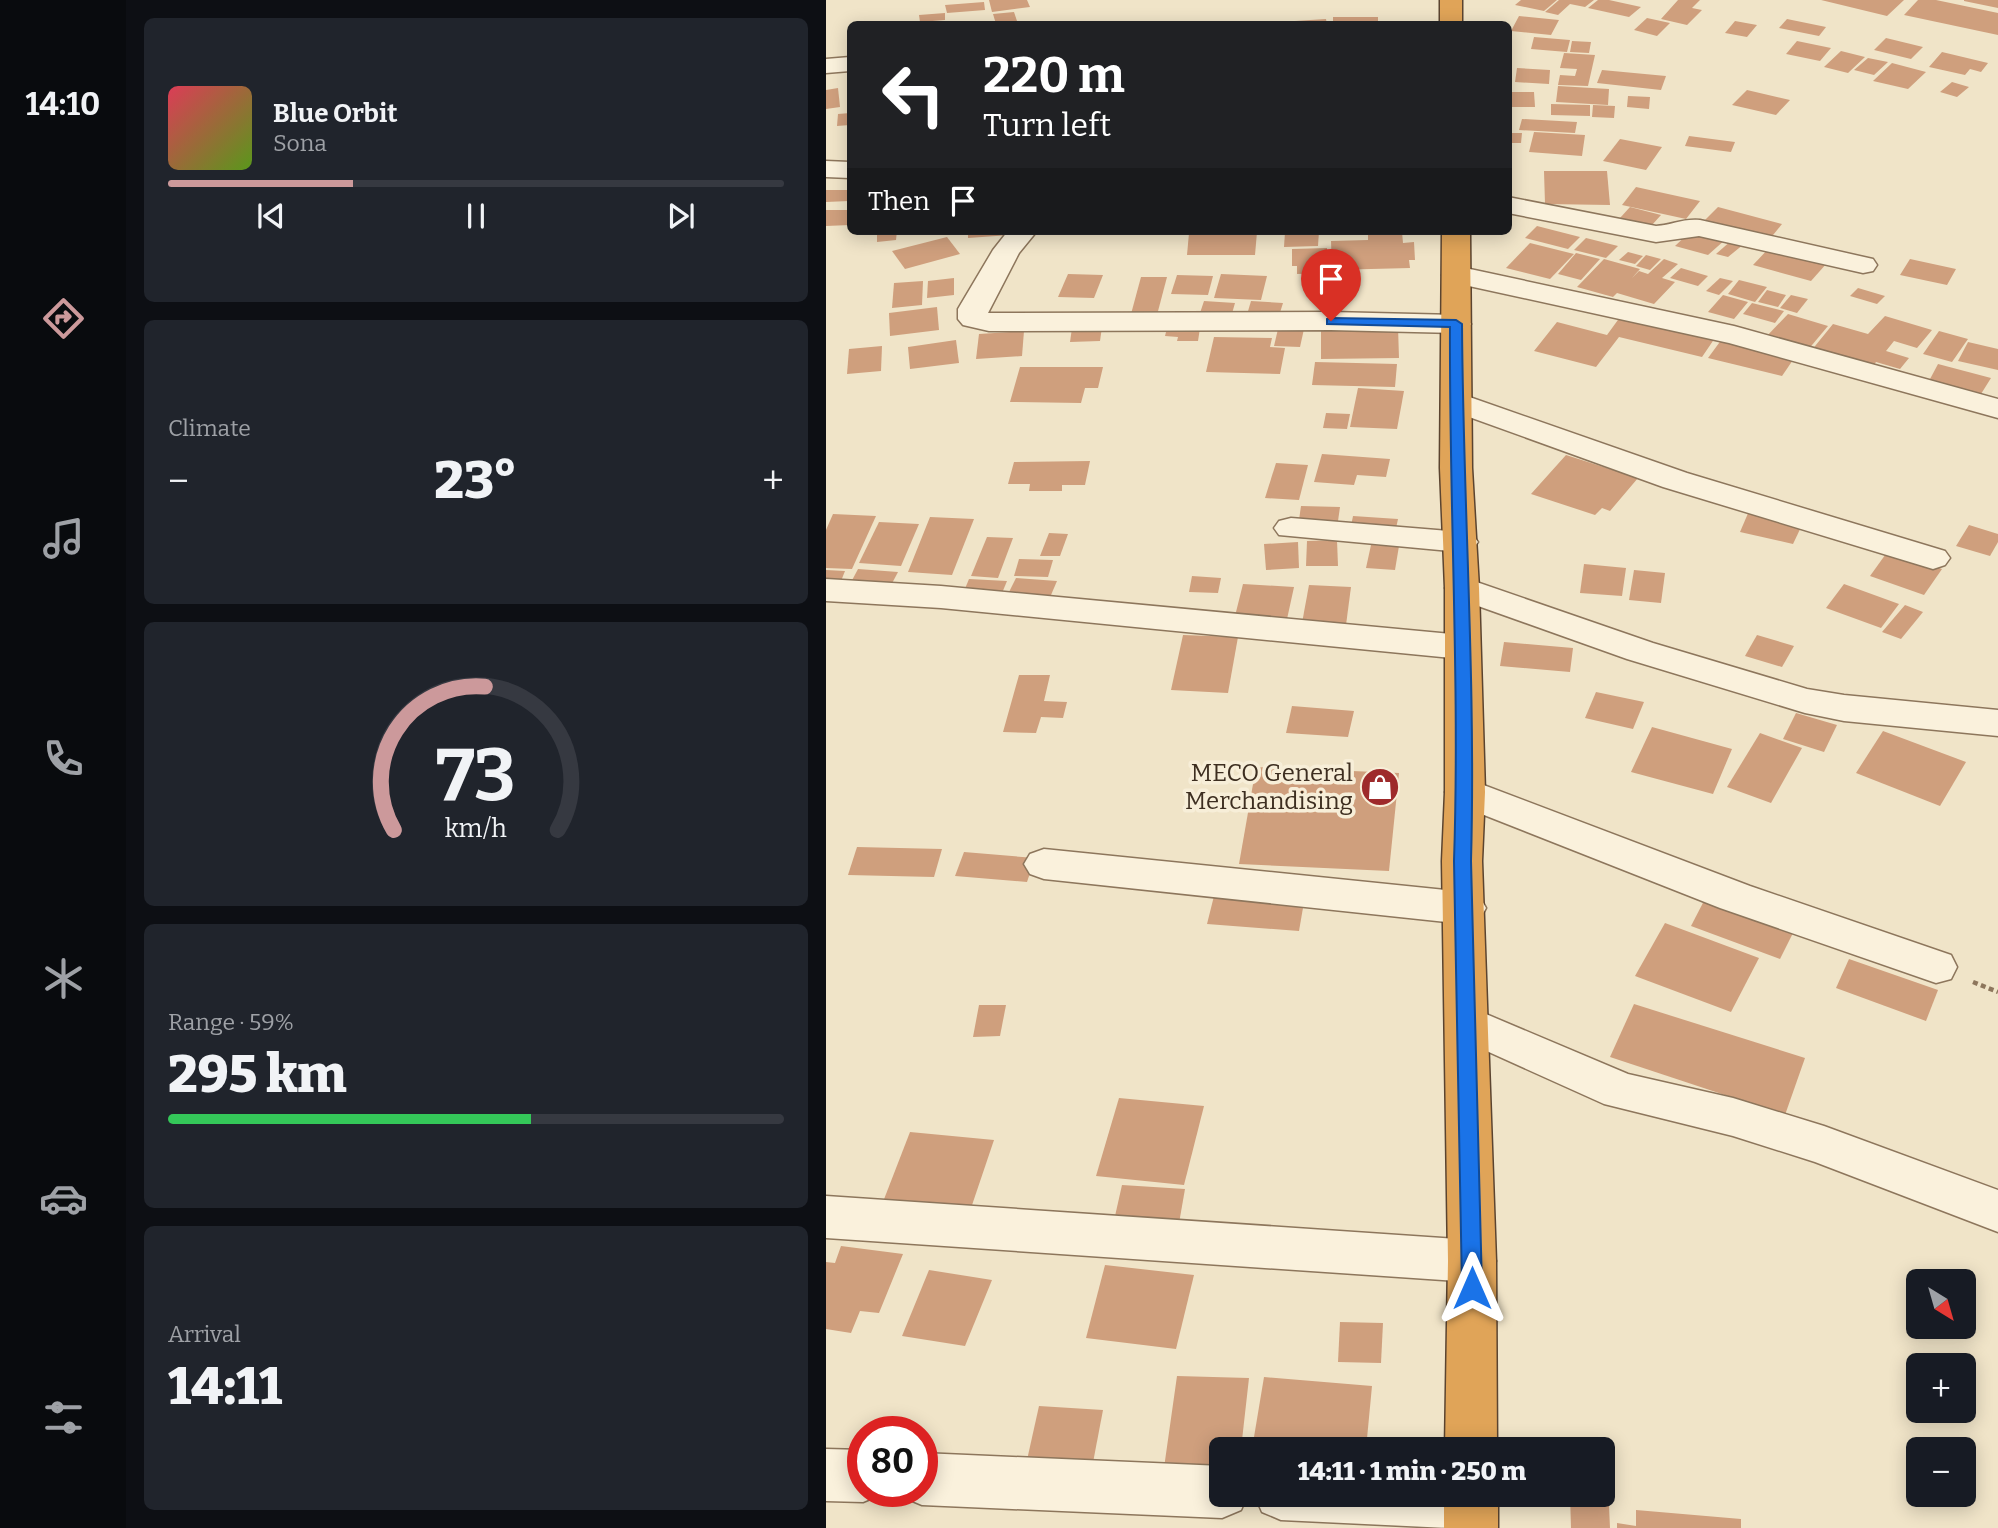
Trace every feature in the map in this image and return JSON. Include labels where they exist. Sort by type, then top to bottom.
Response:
[{"type":"highway","points":[[1451,0],[1451,21]]},
{"type":"highway","points":[[1456,235],[1456,468],[1461,542],[1465,792],[1462,861],[1472,1261],[1471,1437]]},
{"type":"street","points":[[826,66],[847,64]]},
{"type":"street","points":[[826,169],[847,170]]},
{"type":"street","points":[[1512,206],[1656,234],[1677,233],[1689,227],[1700,228],[1750,242],[1791,247],[1863,265]]},
{"type":"street","points":[[1020,235],[1007,250],[973,309],[973,319],[989,322],[1456,324]]},
{"type":"street","points":[[1456,275],[1734,335],[1998,409]]},
{"type":"street","points":[[1458,402],[1675,480],[1933,558]]},
{"type":"street","points":[[1291,528],[1461,542]]},
{"type":"street","points":[[1462,588],[1640,651],[1805,701],[1844,708],[1998,723]]},
{"type":"street","points":[[826,590],[941,597],[1462,647]]},
{"type":"street","points":[[1465,792],[1735,897],[1936,967]]},
{"type":"street","points":[[1044,864],[1465,908]]},
{"type":"street","points":[[1467,1023],[1620,1091],[1733,1117],[1824,1145],[1998,1211]]},
{"type":"street","points":[[826,1217],[1472,1261]]},
{"type":"street","points":[[826,1475],[847,1476]]},
{"type":"street","points":[[938,1480],[1209,1491]]},
{"type":"building","points":[[989,0],[1027,0],[1030,7],[992,12]]},
{"type":"building","points":[[1521,0],[1557,0],[1544,11],[1515,5]]},
{"type":"building","points":[[1559,0],[1594,0],[1585,7],[1570,4],[1558,15],[1545,12]]},
{"type":"building","points":[[1598,0],[1641,7],[1629,17],[1588,8]]},
{"type":"building","points":[[1678,0],[1700,0],[1692,8],[1702,10],[1687,25],[1661,19]]},
{"type":"building","points":[[1821,0],[1904,0],[1887,16]]},
{"type":"building","points":[[1918,0],[1936,0],[1998,13],[1998,35],[1904,15]]},
{"type":"building","points":[[1998,0],[1998,8],[1964,1]]},
{"type":"building","points":[[984,2],[985,10],[947,13],[945,5]]},
{"type":"building","points":[[1014,12],[1017,21],[995,21],[993,14]]},
{"type":"building","points":[[945,13],[945,20],[920,21],[919,15]]},
{"type":"building","points":[[1519,16],[1559,20],[1551,35],[1512,29]]},
{"type":"building","points":[[1333,17],[1378,17],[1378,21],[1333,21]]},
{"type":"building","points":[[1647,18],[1670,23],[1657,36],[1634,30]]},
{"type":"building","points":[[1326,19],[1326,21],[1295,21]]},
{"type":"building","points":[[1787,19],[1826,27],[1819,36],[1779,28]]},
{"type":"building","points":[[1735,21],[1757,25],[1747,37],[1725,33]]},
{"type":"building","points":[[1534,37],[1570,40],[1567,52],[1531,49]]},
{"type":"building","points":[[1886,38],[1923,47],[1911,59],[1874,50]]},
{"type":"building","points":[[1572,41],[1591,42],[1589,53],[1570,52]]},
{"type":"building","points":[[1797,41],[1831,48],[1820,61],[1786,54]]},
{"type":"building","points":[[1841,51],[1865,57],[1848,73],[1824,67]]},
{"type":"building","points":[[1942,52],[1988,63],[1981,72],[1970,69],[1965,75],[1929,67]]},
{"type":"building","points":[[1564,53],[1595,55],[1588,86],[1558,85],[1560,75],[1575,76],[1577,69],[1560,68]]},
{"type":"building","points":[[1868,58],[1888,62],[1874,75],[1854,70]]},
{"type":"building","points":[[1892,63],[1926,72],[1908,89],[1873,81]]},
{"type":"building","points":[[1517,68],[1550,70],[1549,84],[1515,82]]},
{"type":"building","points":[[1602,70],[1666,76],[1661,90],[1597,83]]},
{"type":"building","points":[[1952,82],[1969,87],[1957,97],[1940,92]]},
{"type":"building","points":[[1558,86],[1609,89],[1608,105],[1556,102]]},
{"type":"building","points":[[838,88],[840,107],[826,109],[826,90]]},
{"type":"building","points":[[1747,90],[1790,100],[1776,115],[1732,105]]},
{"type":"building","points":[[1512,92],[1534,92],[1535,107],[1512,107]]},
{"type":"building","points":[[1628,96],[1650,97],[1649,109],[1627,107]]},
{"type":"building","points":[[1551,104],[1590,105],[1590,116],[1551,115]]},
{"type":"building","points":[[1593,105],[1615,106],[1614,118],[1592,117]]},
{"type":"building","points":[[847,113],[847,125],[837,126],[838,114]]},
{"type":"building","points":[[1522,119],[1577,122],[1575,133],[1519,130]]},
{"type":"building","points":[[1534,132],[1585,135],[1582,156],[1529,152]]},
{"type":"building","points":[[1512,133],[1522,133],[1521,143],[1512,143]]},
{"type":"building","points":[[1689,136],[1735,142],[1731,152],[1685,146]]},
{"type":"building","points":[[1620,139],[1662,147],[1646,170],[1603,161]]},
{"type":"building","points":[[1544,171],[1607,171],[1610,205],[1545,204]]},
{"type":"building","points":[[1636,187],[1700,201],[1686,219],[1622,205]]},
{"type":"building","points":[[826,190],[847,190],[847,201],[826,202]]},
{"type":"building","points":[[1630,207],[1661,215],[1652,225],[1620,218]]},
{"type":"building","points":[[1718,207],[1782,224],[1769,240],[1703,222]]},
{"type":"building","points":[[826,210],[847,210],[847,225],[826,226]]},
{"type":"building","points":[[1537,226],[1580,237],[1568,249],[1525,238]]},
{"type":"building","points":[[1693,229],[1726,239],[1708,255],[1675,246]]},
{"type":"building","points":[[877,235],[897,235],[896,240],[877,242]]},
{"type":"building","points":[[968,235],[1010,235],[968,238]]},
{"type":"building","points":[[1189,235],[1257,235],[1255,255],[1187,255]]},
{"type":"building","points":[[1285,235],[1319,235],[1318,246],[1284,247]]},
{"type":"building","points":[[1368,235],[1402,235],[1403,243],[1414,242],[1415,260],[1409,260],[1410,268],[1332,270],[1331,241],[1368,240]]},
{"type":"building","points":[[947,237],[960,254],[905,269],[892,251]]},
{"type":"building","points":[[1586,238],[1618,246],[1606,258],[1574,250]]},
{"type":"building","points":[[1732,240],[1744,244],[1728,257],[1716,254]]},
{"type":"building","points":[[1530,243],[1574,254],[1550,279],[1506,268]]},
{"type":"building","points":[[1770,247],[1827,263],[1811,281],[1753,265]]},
{"type":"building","points":[[1327,248],[1327,273],[1297,274],[1297,266],[1292,266],[1292,249]]},
{"type":"building","points":[[1628,252],[1643,256],[1635,264],[1619,260]]},
{"type":"building","points":[[1576,253],[1600,259],[1581,280],[1558,274]]},
{"type":"building","points":[[1646,255],[1661,259],[1650,270],[1636,266]]},
{"type":"building","points":[[1604,259],[1640,269],[1632,278],[1639,271],[1648,274],[1664,259],[1678,264],[1662,278],[1675,282],[1654,304],[1617,293],[1613,297],[1577,287]]},
{"type":"building","points":[[1910,259],[1956,269],[1947,285],[1900,275]]},
{"type":"building","points":[[1681,268],[1708,276],[1698,286],[1670,278]]},
{"type":"building","points":[[1068,274],[1103,275],[1094,298],[1058,297]]},
{"type":"building","points":[[1221,274],[1267,276],[1261,300],[1214,298]]},
{"type":"building","points":[[1177,275],[1213,276],[1208,295],[1171,294]]},
{"type":"building","points":[[1141,277],[1167,277],[1157,315],[1131,314]]},
{"type":"building","points":[[954,278],[954,295],[927,298],[928,281]]},
{"type":"building","points":[[1720,278],[1733,281],[1719,295],[1706,291]]},
{"type":"building","points":[[1739,280],[1767,287],[1755,302],[1728,294]]},
{"type":"building","points":[[923,281],[922,305],[892,308],[894,283]]},
{"type":"building","points":[[1858,288],[1885,296],[1877,304],[1850,296]]},
{"type":"building","points":[[1767,290],[1786,295],[1778,307],[1758,302]]},
{"type":"building","points":[[1723,295],[1748,302],[1734,319],[1708,312]]},
{"type":"building","points":[[1791,295],[1808,299],[1797,313],[1780,308]]},
{"type":"building","points":[[1204,301],[1235,303],[1231,317],[1199,316]]},
{"type":"building","points":[[1251,301],[1283,303],[1278,319],[1246,318]]},
{"type":"building","points":[[1752,303],[1784,311],[1775,323],[1743,314]]},
{"type":"building","points":[[937,307],[939,330],[890,336],[889,313]]},
{"type":"building","points":[[1623,313],[1717,335],[1702,357],[1619,337],[1596,367],[1534,351],[1557,322],[1607,335]]},
{"type":"building","points":[[1788,314],[1828,326],[1807,351],[1765,338]]},
{"type":"building","points":[[1885,316],[1932,330],[1917,348],[1894,341],[1886,351],[1909,358],[1900,369],[1876,362],[1871,369],[1811,351],[1833,324],[1868,334]]},
{"type":"building","points":[[1102,327],[1100,341],[1070,342],[1072,328]]},
{"type":"building","points":[[1398,327],[1399,358],[1321,359],[1321,328]]},
{"type":"building","points":[[1167,328],[1200,328],[1198,341],[1177,341],[1178,337],[1165,336]]},
{"type":"building","points":[[1278,329],[1304,329],[1300,347],[1274,346]]},
{"type":"building","points":[[1024,331],[1022,356],[976,359],[979,334]]},
{"type":"building","points":[[1939,331],[1968,339],[1952,362],[1923,354]]},
{"type":"building","points":[[1214,337],[1272,338],[1270,347],[1285,348],[1280,374],[1206,372]]},
{"type":"building","points":[[1722,339],[1795,357],[1782,376],[1708,358]]},
{"type":"building","points":[[956,340],[959,363],[910,369],[908,347]]},
{"type":"building","points":[[1968,342],[1998,349],[1998,370],[1958,361]]},
{"type":"building","points":[[882,346],[881,371],[847,374],[849,349]]},
{"type":"building","points":[[1315,362],[1397,364],[1395,387],[1312,385]]},
{"type":"building","points":[[1938,364],[1991,378],[1981,394],[1929,381]]},
{"type":"building","points":[[1020,367],[1103,367],[1098,388],[1085,388],[1081,403],[1010,402]]},
{"type":"building","points":[[1358,388],[1404,391],[1397,429],[1350,427]]},
{"type":"building","points":[[1326,413],[1350,414],[1347,429],[1323,428]]},
{"type":"building","points":[[1322,454],[1390,459],[1386,477],[1357,475],[1354,485],[1314,482]]},
{"type":"building","points":[[1566,455],[1638,478],[1610,511],[1602,508],[1595,515],[1531,494]]},
{"type":"building","points":[[1090,461],[1085,485],[1062,485],[1062,491],[1029,491],[1030,484],[1008,484],[1014,462]]},
{"type":"building","points":[[1276,463],[1308,465],[1299,500],[1265,498]]},
{"type":"building","points":[[1301,506],[1340,507],[1338,521],[1299,520]]},
{"type":"building","points":[[1749,511],[1803,523],[1793,544],[1740,532]]},
{"type":"building","points":[[833,514],[876,516],[852,569],[826,568],[826,530]]},
{"type":"building","points":[[1353,516],[1398,519],[1395,533],[1350,531]]},
{"type":"building","points":[[930,517],[974,519],[952,575],[908,572]]},
{"type":"building","points":[[879,522],[919,524],[901,566],[859,563]]},
{"type":"building","points":[[1969,525],[1998,534],[1998,542],[1990,556],[1956,546]]},
{"type":"building","points":[[1049,533],[1068,534],[1060,556],[1040,556]]},
{"type":"building","points":[[987,537],[1013,538],[998,578],[971,576]]},
{"type":"building","points":[[1337,540],[1338,566],[1306,566],[1307,541]]},
{"type":"building","points":[[1298,542],[1299,568],[1266,570],[1264,544]]},
{"type":"building","points":[[1371,545],[1399,546],[1395,570],[1366,568]]},
{"type":"building","points":[[1888,551],[1942,569],[1924,595],[1870,576]]},
{"type":"building","points":[[1019,559],[1053,560],[1048,577],[1014,576]]},
{"type":"building","points":[[1584,564],[1626,568],[1622,596],[1580,593]]},
{"type":"building","points":[[858,569],[898,572],[889,589],[849,586]]},
{"type":"building","points":[[826,570],[845,571],[839,586],[826,586]]},
{"type":"building","points":[[1634,570],[1665,573],[1661,603],[1629,600]]},
{"type":"building","points":[[1192,576],[1221,578],[1218,593],[1189,592]]},
{"type":"building","points":[[1016,578],[1057,581],[1048,602],[1006,598]]},
{"type":"building","points":[[969,579],[1007,581],[1000,598],[962,596]]},
{"type":"building","points":[[1243,584],[1294,587],[1287,619],[1235,616]]},
{"type":"building","points":[[1844,584],[1899,604],[1881,628],[1826,608]]},
{"type":"building","points":[[1309,585],[1351,587],[1346,625],[1302,623]]},
{"type":"building","points":[[1905,605],[1923,612],[1901,639],[1882,632]]},
{"type":"building","points":[[1183,635],[1238,637],[1228,693],[1171,690]]},
{"type":"building","points":[[1757,635],[1794,646],[1782,667],[1745,656]]},
{"type":"building","points":[[1504,642],[1573,648],[1570,672],[1500,666]]},
{"type":"building","points":[[1019,675],[1050,675],[1044,701],[1067,702],[1063,718],[1041,717],[1036,733],[1003,732]]},
{"type":"building","points":[[1596,692],[1644,702],[1633,729],[1585,718]]},
{"type":"building","points":[[1292,706],[1354,711],[1348,737],[1286,733]]},
{"type":"building","points":[[1796,713],[1837,725],[1824,752],[1783,739]]},
{"type":"building","points":[[1652,727],[1732,749],[1713,794],[1631,772]]},
{"type":"building","points":[[1883,731],[1966,762],[1940,806],[1856,773]]},
{"type":"building","points":[[1760,733],[1802,748],[1771,803],[1727,787]]},
{"type":"building","points":[[1256,767],[1399,773],[1389,871],[1239,864]]},
{"type":"building","points":[[857,847],[942,849],[934,877],[848,875]]},
{"type":"building","points":[[964,852],[1035,858],[1027,882],[955,876]]},
{"type":"building","points":[[1214,896],[1304,902],[1299,931],[1207,924]]},
{"type":"building","points":[[1706,897],[1795,929],[1780,959],[1691,926]]},
{"type":"building","points":[[1665,923],[1759,958],[1731,1012],[1635,976]]},
{"type":"building","points":[[1849,959],[1938,990],[1926,1021],[1836,988]]},
{"type":"building","points":[[1634,1004],[1805,1058],[1785,1115],[1610,1057]]},
{"type":"building","points":[[979,1005],[1006,1005],[1000,1036],[973,1037]]},
{"type":"building","points":[[1119,1098],[1204,1106],[1184,1185],[1096,1176]]},
{"type":"building","points":[[910,1132],[994,1140],[968,1217],[881,1207]]},
{"type":"building","points":[[1122,1185],[1185,1189],[1178,1229],[1113,1225]]},
{"type":"building","points":[[841,1246],[903,1254],[879,1313],[860,1311],[851,1333],[826,1329],[826,1262],[835,1263]]},
{"type":"building","points":[[1105,1265],[1194,1275],[1176,1349],[1086,1338]]},
{"type":"building","points":[[929,1270],[992,1280],[965,1346],[902,1336]]},
{"type":"building","points":[[1340,1322],[1383,1323],[1381,1363],[1338,1362]]},
{"type":"building","points":[[1177,1376],[1249,1378],[1242,1437],[1209,1437],[1209,1484],[1162,1482]]},
{"type":"building","points":[[1264,1377],[1372,1386],[1367,1437],[1254,1437]]},
{"type":"building","points":[[1039,1406],[1103,1410],[1091,1473],[1025,1469]]},
{"type":"building","points":[[1570,1507],[1609,1507],[1610,1528],[1571,1528]]},
{"type":"building","points":[[1636,1510],[1741,1519],[1741,1528],[1617,1528],[1617,1523],[1636,1526]]},
{"type":"place","name":"MECO General Merchandising","points":[[1380,787]]},
{"type":"route","points":[[1331,321],[1456,324],[1456,468],[1461,542],[1465,792],[1462,861],[1472,1288]]}]
